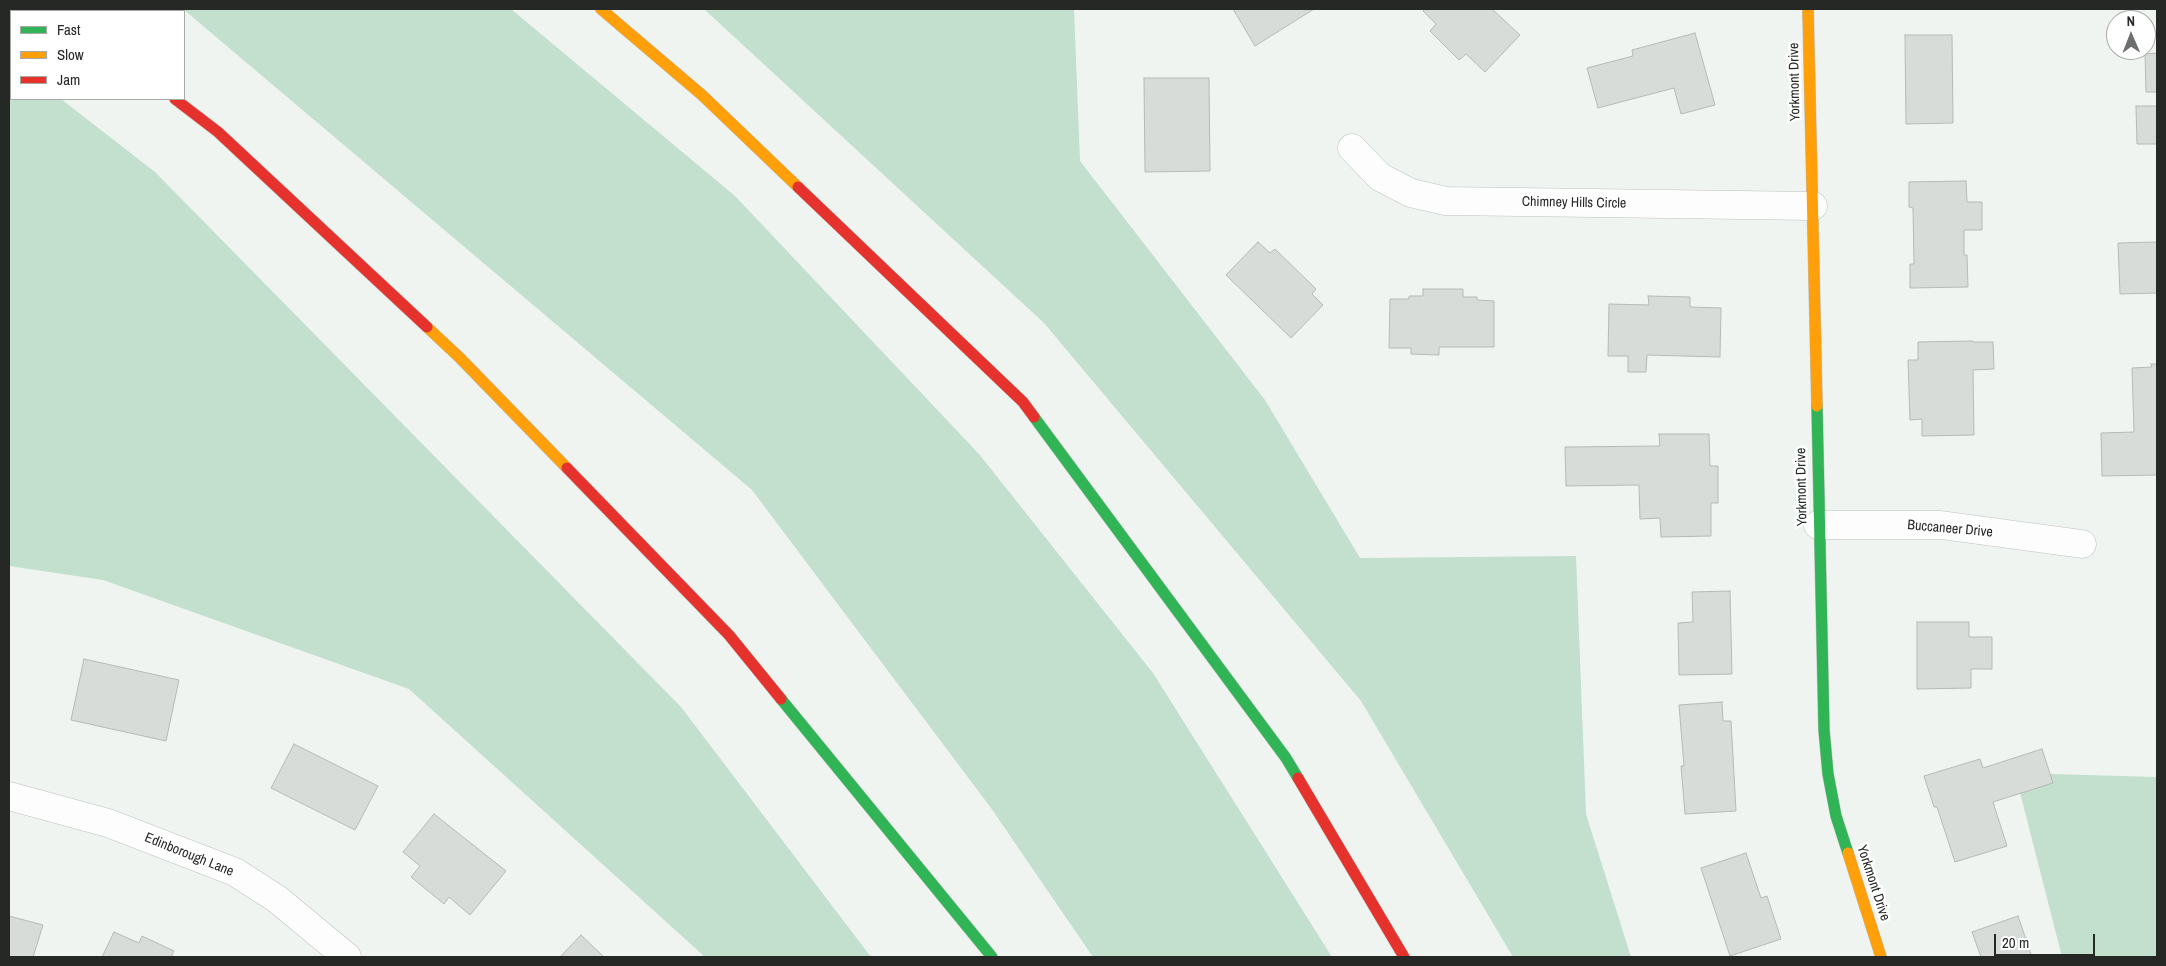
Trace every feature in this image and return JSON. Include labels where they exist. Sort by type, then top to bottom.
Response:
[{"type":"main road","points":[[601,9],[702,95],[1024,402],[1286,758],[1404,957]]},
{"type":"main road","name":"Yorkmont Drive","points":[[1808,9],[1824,730],[1828,774],[1836,816],[1881,957]]},
{"type":"main road","points":[[176,100],[218,132],[460,358],[729,635],[992,957]]},
{"type":"street","name":"Chimney Hills Circle","points":[[1352,148],[1380,177],[1411,193],[1446,201],[1813,206]]},
{"type":"street","name":"Buccaneer Drive","points":[[1818,525],[1941,525],[2082,544]]},
{"type":"street","name":"Edinborough Lane","points":[[9,796],[108,823],[234,872],[276,899],[348,957]]},
{"type":"green space","points":[[183,9],[511,9],[735,196],[979,454],[1153,673],[1332,957],[1093,957],[991,808],[752,490]]},
{"type":"green space","points":[[704,9],[1074,9],[1080,161],[1265,400],[1360,558],[1576,556],[1586,814],[1631,957],[1513,957],[1361,701],[1044,323]]},
{"type":"green space","points":[[9,59],[10,100],[62,100],[155,172],[681,707],[871,957],[705,957],[409,689],[103,580],[9,566]]},
{"type":"green space","points":[[2015,773],[2157,777],[2157,957],[2062,957]]},
{"type":"building","points":[[1233,9],[1314,9],[1255,46]]},
{"type":"building","points":[[1425,9],[1492,9],[1520,35],[1485,72],[1466,54],[1459,60],[1430,31],[1436,24],[1423,11]]},
{"type":"building","points":[[1695,33],[1715,105],[1681,114],[1674,88],[1598,108],[1587,68],[1633,56],[1632,50]]},
{"type":"building","points":[[1905,35],[1952,35],[1953,123],[1906,124]]},
{"type":"building","points":[[2156,53],[2157,92],[2146,92],[2145,60],[2156,60]]},
{"type":"building","points":[[1144,78],[1209,78],[1210,171],[1145,172]]},
{"type":"building","points":[[2136,106],[2157,106],[2157,144],[2137,144]]},
{"type":"building","points":[[1966,181],[1967,202],[1982,202],[1982,230],[1964,230],[1964,255],[1967,255],[1968,287],[1910,288],[1910,264],[1914,264],[1913,208],[1909,207],[1909,182]]},
{"type":"building","points":[[1258,242],[1270,253],[1275,249],[1316,289],[1312,294],[1323,305],[1291,338],[1226,275]]},
{"type":"building","points":[[2157,242],[2157,293],[2120,294],[2118,243]]},
{"type":"building","points":[[1423,289],[1463,289],[1463,297],[1477,297],[1477,300],[1494,301],[1494,347],[1439,347],[1439,355],[1411,354],[1411,348],[1389,348],[1390,299],[1409,299],[1409,296],[1423,296]]},
{"type":"building","points":[[1648,296],[1690,297],[1690,307],[1721,308],[1720,357],[1647,355],[1646,372],[1628,372],[1628,356],[1608,356],[1609,304],[1649,305]]},
{"type":"building","points":[[1918,342],[1993,342],[1994,369],[1973,370],[1974,435],[1922,436],[1922,419],[1910,420],[1908,360],[1918,360]]},
{"type":"building","points":[[2151,364],[2157,364],[2157,475],[2102,476],[2101,433],[2134,432],[2132,368],[2152,367]]},
{"type":"building","points":[[1659,434],[1709,434],[1710,466],[1718,466],[1718,503],[1711,503],[1711,536],[1661,537],[1660,518],[1640,519],[1639,485],[1566,486],[1565,447],[1660,446]]},
{"type":"building","points":[[1730,591],[1732,674],[1679,675],[1678,623],[1693,622],[1692,592]]},
{"type":"building","points":[[1917,622],[1969,622],[1969,637],[1992,637],[1992,669],[1971,669],[1971,688],[1917,689]]},
{"type":"building","points":[[84,659],[179,680],[166,741],[71,720]]},
{"type":"building","points":[[1722,702],[1723,721],[1731,721],[1736,811],[1685,814],[1681,766],[1684,766],[1679,705]]},
{"type":"building","points":[[294,744],[378,786],[355,830],[271,788]]},
{"type":"building","points":[[2042,749],[2053,783],[1993,802],[2007,846],[1955,862],[1937,807],[1934,807],[1924,776],[1980,759],[1983,768]]},
{"type":"building","points":[[434,814],[506,871],[470,915],[449,897],[444,904],[411,877],[420,866],[403,852]]},
{"type":"building","points":[[1746,853],[1761,898],[1767,896],[1781,939],[1730,956],[1701,868]]},
{"type":"building","points":[[9,916],[43,925],[33,957],[9,957]]},
{"type":"building","points":[[2018,916],[2032,957],[1981,957],[1972,932]]},
{"type":"building","points":[[114,932],[139,943],[142,936],[174,951],[171,957],[102,957]]},
{"type":"building","points":[[581,935],[604,957],[560,957]]},
{"type":"traffic: fast","points":[[1817,406],[1824,730],[1828,774],[1836,816],[1848,853]]},
{"type":"traffic: fast","points":[[1034,417],[1286,758],[1298,778]]},
{"type":"traffic: fast","points":[[781,699],[992,957]]},
{"type":"traffic: slow","points":[[601,9],[702,95],[798,187]]},
{"type":"traffic: slow","points":[[1808,9],[1817,406]]},
{"type":"traffic: slow","points":[[427,327],[460,358],[567,468]]},
{"type":"traffic: slow","points":[[1848,853],[1881,957]]},
{"type":"traffic: jam","points":[[176,100],[218,132],[427,327]]},
{"type":"traffic: jam","points":[[798,187],[1023,402],[1034,417]]},
{"type":"traffic: jam","points":[[567,468],[729,635],[781,699]]},
{"type":"traffic: jam","points":[[1298,778],[1404,957]]}]
